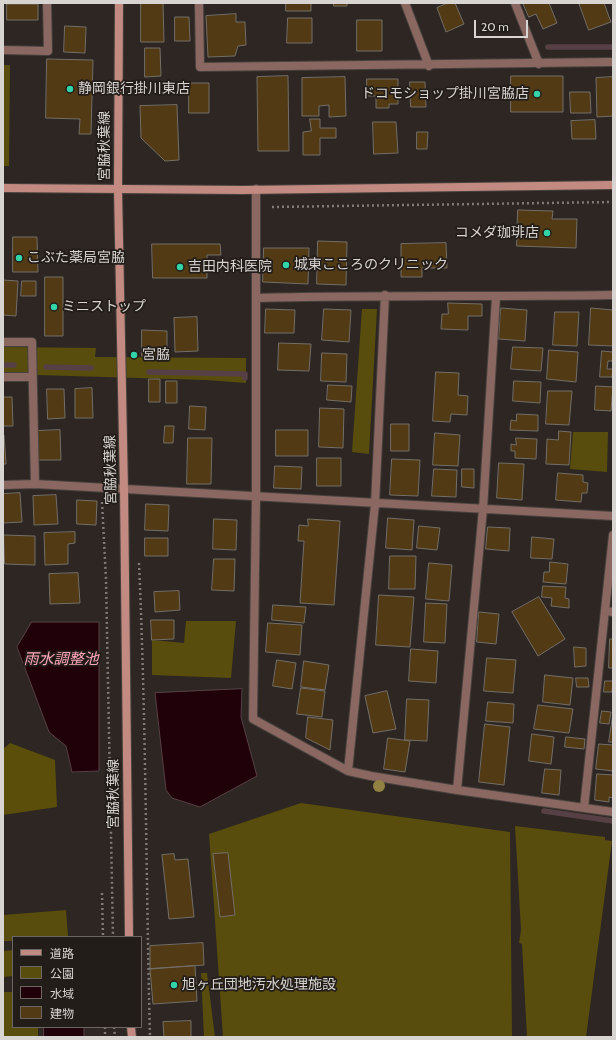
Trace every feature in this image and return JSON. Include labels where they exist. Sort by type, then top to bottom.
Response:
[{"type":"street","points":[[3,50],[48,51],[47,3]]},
{"type":"street","name":"宮脇秋葉線","points":[[119,3],[118,190],[124,490],[129,936]]},
{"type":"street","points":[[199,3],[200,67],[430,66],[613,62]]},
{"type":"street","points":[[405,3],[430,66]]},
{"type":"street","points":[[515,3],[539,64]]},
{"type":"street","points":[[3,188],[118,190],[613,184]]},
{"type":"street","points":[[256,189],[256,497],[253,720],[348,771],[457,790],[613,812]]},
{"type":"street","points":[[256,298],[385,295],[496,297],[613,294]]},
{"type":"street","points":[[348,771],[375,504],[385,295]]},
{"type":"street","points":[[457,790],[483,509],[496,297]]},
{"type":"street","points":[[3,342],[32,342],[36,484]]},
{"type":"street","points":[[3,377],[32,377]]},
{"type":"street","points":[[3,485],[36,484],[613,516]]},
{"type":"street","points":[[584,808],[609,612],[613,535]]},
{"type":"path","points":[[272,207],[613,202]]},
{"type":"path","points":[[102,502],[106,579],[113,936]]},
{"type":"path","points":[[140,562],[144,682],[145,866],[150,1037]]},
{"type":"path","points":[[102,893],[103,936]]},
{"type":"green space","points":[[3,65],[10,65],[9,166],[3,166]]},
{"type":"green space","points":[[362,309],[377,309],[369,454],[352,452]]},
{"type":"green space","points":[[3,347],[96,348],[95,357],[246,358],[246,383],[206,380],[3,374]]},
{"type":"green space","points":[[573,432],[608,432],[607,472],[570,469]]},
{"type":"green space","points":[[186,621],[236,621],[231,678],[152,675],[152,640],[184,643]]},
{"type":"green space","points":[[301,803],[510,832],[512,1037],[223,1037],[209,834]]},
{"type":"green space","points":[[515,826],[605,837],[605,840],[612,841],[586,1037],[527,1037],[522,944],[519,943],[521,930]]},
{"type":"green space","points":[[66,910],[68,936],[12,936],[12,941],[3,941],[3,915]]},
{"type":"green space","points":[[12,950],[12,976],[3,977],[3,951]]},
{"type":"green space","points":[[201,973],[207,973],[215,1037],[204,1037]]},
{"type":"green space","points":[[3,992],[12,992],[12,1028],[38,1028],[38,1037],[3,1037]]},
{"type":"shaded area","points":[[10,743],[55,760],[57,807],[3,815],[3,749]]},
{"type":"water","name":"雨水調整池","points":[[32,622],[99,622],[99,771],[72,772],[66,746],[49,732],[17,647]]},
{"type":"water","points":[[242,689],[241,717],[257,776],[200,807],[172,798],[166,790],[155,693]]},
{"type":"water","points":[[44,1028],[84,1028],[84,1037],[44,1037]]},
{"type":"building","points":[[141,3],[163,3],[164,42],[141,42]]},
{"type":"building","points":[[286,3],[311,3],[311,11],[286,11]]},
{"type":"building","points":[[334,3],[347,3],[347,6],[334,6]]},
{"type":"building","points":[[448,3],[455,3],[464,24],[446,32],[437,8]]},
{"type":"building","points":[[523,3],[549,3],[557,23],[543,29],[536,14],[529,17]]},
{"type":"building","points":[[579,3],[604,3],[611,22],[589,30]]},
{"type":"building","points":[[7,4],[38,4],[38,20],[7,20]]},
{"type":"building","points":[[236,14],[236,22],[245,22],[246,45],[238,46],[235,56],[208,57],[206,16]]},
{"type":"building","points":[[175,17],[189,17],[190,41],[175,41]]},
{"type":"building","points":[[288,18],[312,18],[312,43],[287,43]]},
{"type":"building","points":[[357,20],[382,20],[382,51],[357,51]]},
{"type":"building","points":[[65,26],[86,27],[85,53],[64,52]]},
{"type":"building","points":[[145,48],[160,48],[161,76],[145,77]]},
{"type":"building","name":"静岡銀行掛川東店","points":[[47,59],[93,60],[91,134],[79,134],[80,119],[46,118]]},
{"type":"building","points":[[288,76],[289,151],[258,151],[257,77]]},
{"type":"building","name":"ドコモショップ掛川宮脇店","points":[[511,76],[563,76],[563,112],[511,112]]},
{"type":"building","points":[[345,77],[346,116],[329,117],[329,105],[319,106],[319,116],[302,116],[302,78]]},
{"type":"building","points":[[613,77],[613,116],[597,117],[596,78]]},
{"type":"building","points":[[367,79],[398,79],[398,104],[389,104],[389,108],[376,108],[376,96],[367,96]]},
{"type":"building","points":[[410,82],[425,82],[426,107],[411,107]]},
{"type":"building","points":[[189,83],[209,83],[209,113],[189,113]]},
{"type":"building","points":[[570,92],[590,92],[591,113],[571,113]]},
{"type":"building","points":[[177,105],[179,160],[165,161],[141,138],[140,106]]},
{"type":"building","points":[[310,119],[320,119],[320,128],[336,128],[336,138],[320,138],[320,155],[303,155],[303,132],[311,131]]},
{"type":"building","points":[[595,120],[596,139],[572,139],[571,121]]},
{"type":"building","points":[[373,122],[396,122],[398,153],[374,154]]},
{"type":"building","points":[[417,132],[428,132],[427,149],[417,149]]},
{"type":"building","name":"コメダ珈琲店","points":[[518,210],[553,211],[552,219],[577,219],[576,248],[517,246]]},
{"type":"building","points":[[13,237],[37,237],[38,272],[13,272]]},
{"type":"building","points":[[318,241],[347,242],[346,285],[317,284]]},
{"type":"building","points":[[446,243],[447,268],[422,268],[422,277],[401,277],[401,244]]},
{"type":"building","name":"吉田内科医院","points":[[152,244],[220,244],[221,255],[207,255],[207,278],[153,278]]},
{"type":"building","name":"城東こころのクリニック","points":[[264,248],[309,248],[308,284],[263,282]]},
{"type":"building","name":"ミニストップ","points":[[45,277],[63,277],[63,336],[45,336]]},
{"type":"building","points":[[3,280],[18,281],[16,316],[3,315]]},
{"type":"building","points":[[22,281],[36,281],[36,296],[21,296]]},
{"type":"building","points":[[448,303],[482,304],[482,316],[468,316],[468,330],[441,329],[442,314],[448,314]]},
{"type":"building","points":[[501,308],[527,310],[525,341],[499,339]]},
{"type":"building","points":[[591,308],[613,310],[613,346],[589,345]]},
{"type":"building","points":[[266,309],[295,310],[294,333],[265,333]]},
{"type":"building","points":[[324,309],[351,310],[349,342],[322,340]]},
{"type":"building","points":[[555,312],[579,312],[577,346],[553,345]]},
{"type":"building","points":[[197,317],[198,351],[175,352],[174,318]]},
{"type":"building","points":[[142,330],[167,331],[167,357],[142,356]]},
{"type":"building","points":[[279,343],[311,344],[309,371],[278,370]]},
{"type":"building","points":[[513,347],[543,348],[541,371],[511,369]]},
{"type":"building","points":[[549,350],[578,352],[576,382],[547,379]]},
{"type":"building","points":[[602,351],[613,352],[613,361],[608,361],[607,369],[613,369],[612,377],[600,377]]},
{"type":"building","points":[[322,353],[347,354],[346,382],[321,381]]},
{"type":"building","points":[[436,372],[459,373],[458,395],[468,396],[467,415],[451,414],[450,422],[433,421]]},
{"type":"building","points":[[149,379],[160,379],[160,402],[149,402]]},
{"type":"building","points":[[166,381],[177,381],[177,403],[166,403]]},
{"type":"building","points":[[514,381],[541,382],[540,403],[513,401]]},
{"type":"building","points":[[328,385],[352,386],[351,402],[327,400]]},
{"type":"building","points":[[596,386],[613,387],[611,411],[595,410]]},
{"type":"building","points":[[92,388],[93,418],[75,418],[75,389]]},
{"type":"building","points":[[47,389],[64,389],[65,418],[48,419]]},
{"type":"building","points":[[548,391],[572,391],[569,425],[546,424]]},
{"type":"building","points":[[3,397],[12,397],[13,426],[3,426]]},
{"type":"building","points":[[190,406],[206,407],[205,430],[189,429]]},
{"type":"building","points":[[320,408],[344,409],[343,448],[319,447]]},
{"type":"building","points":[[517,414],[538,415],[538,431],[510,430],[511,420],[516,421]]},
{"type":"building","points":[[391,424],[409,424],[409,451],[391,451]]},
{"type":"building","points":[[165,426],[174,426],[173,443],[164,443]]},
{"type":"building","points":[[60,430],[61,460],[38,460],[36,431]]},
{"type":"building","points":[[276,430],[308,430],[308,456],[276,456]]},
{"type":"building","points":[[559,431],[571,432],[569,465],[546,464],[547,439],[558,440]]},
{"type":"building","points":[[435,433],[460,435],[458,466],[433,465]]},
{"type":"building","points":[[4,435],[6,464],[3,464]]},
{"type":"building","points":[[188,438],[212,438],[211,484],[187,484]]},
{"type":"building","points":[[516,438],[537,439],[536,459],[515,458],[515,451],[511,451],[511,444],[516,445]]},
{"type":"building","points":[[317,458],[341,458],[341,486],[317,486]]},
{"type":"building","points":[[392,459],[420,460],[418,496],[390,495]]},
{"type":"building","points":[[499,463],[524,464],[522,500],[497,498]]},
{"type":"building","points":[[275,466],[302,467],[301,489],[274,488]]},
{"type":"building","points":[[434,469],[457,470],[456,497],[432,496]]},
{"type":"building","points":[[462,469],[474,469],[474,488],[462,487]]},
{"type":"building","points":[[558,473],[583,475],[583,482],[588,483],[587,493],[582,493],[581,502],[556,500]]},
{"type":"building","points":[[20,493],[22,522],[3,523],[3,494]]},
{"type":"building","points":[[56,495],[58,524],[34,525],[33,496]]},
{"type":"building","points":[[77,500],[97,501],[96,525],[77,524]]},
{"type":"building","points":[[146,504],[169,505],[168,531],[145,530]]},
{"type":"building","points":[[388,518],[414,520],[412,550],[386,548]]},
{"type":"building","points":[[214,519],[237,520],[236,550],[213,549]]},
{"type":"building","points":[[308,519],[340,521],[334,605],[300,603],[304,541],[298,541],[299,525],[308,526]]},
{"type":"building","points":[[419,526],[440,528],[437,550],[417,548]]},
{"type":"building","points":[[488,527],[510,528],[509,551],[486,549]]},
{"type":"building","points":[[75,532],[75,543],[68,544],[68,564],[45,565],[44,533]]},
{"type":"building","points":[[4,535],[35,536],[35,565],[5,564]]},
{"type":"building","points":[[532,537],[554,539],[552,559],[531,558]]},
{"type":"building","points":[[145,538],[168,538],[168,556],[145,556]]},
{"type":"building","points":[[390,556],[416,556],[415,589],[389,589]]},
{"type":"building","points":[[214,559],[235,559],[234,591],[212,590]]},
{"type":"building","points":[[550,562],[568,564],[566,584],[543,582],[544,572],[549,572]]},
{"type":"building","points":[[429,563],[452,565],[449,601],[426,599]]},
{"type":"building","points":[[78,573],[80,603],[50,604],[49,574]]},
{"type":"building","points":[[543,586],[566,587],[565,598],[569,599],[569,608],[551,606],[552,598],[542,597]]},
{"type":"building","points":[[179,591],[180,610],[155,612],[154,592]]},
{"type":"building","points":[[379,595],[414,597],[410,647],[376,645]]},
{"type":"building","points":[[539,597],[565,639],[538,656],[512,612]]},
{"type":"building","points":[[426,603],[447,604],[445,643],[424,642]]},
{"type":"building","points":[[273,605],[306,607],[304,623],[272,620]]},
{"type":"building","points":[[479,612],[499,614],[496,644],[477,642]]},
{"type":"building","points":[[151,620],[174,620],[174,639],[152,640]]},
{"type":"building","points":[[268,623],[302,625],[300,655],[266,652]]},
{"type":"building","points":[[610,639],[613,639],[613,668],[609,668]]},
{"type":"building","points":[[574,647],[586,648],[586,666],[575,667]]},
{"type":"building","points":[[411,649],[438,651],[436,683],[409,681]]},
{"type":"building","points":[[487,658],[516,660],[513,693],[484,691]]},
{"type":"building","points":[[277,660],[296,663],[292,689],[273,686]]},
{"type":"building","points":[[304,661],[329,665],[325,690],[301,687]]},
{"type":"building","points":[[545,675],[573,678],[570,705],[543,702]]},
{"type":"building","points":[[576,678],[588,678],[589,687],[577,687]]},
{"type":"building","points":[[605,681],[613,681],[612,692],[604,692]]},
{"type":"building","points":[[301,688],[325,691],[322,717],[297,714]]},
{"type":"building","points":[[387,691],[396,729],[373,733],[365,696]]},
{"type":"building","points":[[407,699],[429,700],[427,741],[405,740]]},
{"type":"building","points":[[488,702],[514,704],[513,723],[486,721]]},
{"type":"building","points":[[538,705],[573,709],[569,733],[534,729]]},
{"type":"building","points":[[602,711],[611,712],[609,724],[600,723]]},
{"type":"building","points":[[613,714],[613,742],[609,742]]},
{"type":"building","points":[[308,717],[333,720],[330,750],[306,738]]},
{"type":"building","points":[[485,724],[510,727],[504,785],[479,782]]},
{"type":"building","points":[[532,734],[554,737],[551,764],[529,761]]},
{"type":"building","points":[[566,737],[585,739],[584,749],[565,747]]},
{"type":"building","points":[[388,738],[410,741],[405,772],[384,769]]},
{"type":"building","points":[[599,744],[613,745],[613,771],[596,769]]},
{"type":"building","points":[[545,769],[561,770],[559,795],[542,793]]},
{"type":"building","points":[[597,774],[613,775],[613,798],[609,797],[609,802],[595,800]]},
{"type":"building","points":[[228,853],[235,915],[220,917],[213,854]]},
{"type":"building","points":[[174,854],[175,860],[188,859],[194,917],[169,919],[162,855]]},
{"type":"building","points":[[203,943],[204,965],[150,969],[150,946]]},
{"type":"building","name":"旭ヶ丘団地汚水処理施設","points":[[195,966],[197,1001],[153,1004],[150,969]]},
{"type":"building","points":[[191,1021],[191,1037],[164,1037],[163,1022]]},
{"type":"waterway","points":[[548,47],[613,47]]},
{"type":"waterway","points":[[3,365],[14,365]]},
{"type":"waterway","points":[[46,367],[91,368]]},
{"type":"waterway","points":[[149,372],[245,374],[245,378]]},
{"type":"waterway","points":[[544,811],[613,821]]},
{"type":"place","name":"静岡銀行掛川東店","points":[[70,89]]},
{"type":"place","name":"ドコモショップ掛川宮脇店","points":[[537,94]]},
{"type":"place","name":"コメダ珈琲店","points":[[547,233]]},
{"type":"place","name":"こぶた薬局宮脇","points":[[19,258]]},
{"type":"place","name":"城東こころのクリニック","points":[[286,265]]},
{"type":"place","name":"吉田内科医院","points":[[180,267]]},
{"type":"place","name":"ミニストップ","points":[[54,307]]},
{"type":"place","name":"宮脇","points":[[134,355]]},
{"type":"place","name":"旭ヶ丘団地汚水処理施設","points":[[174,985]]}]
